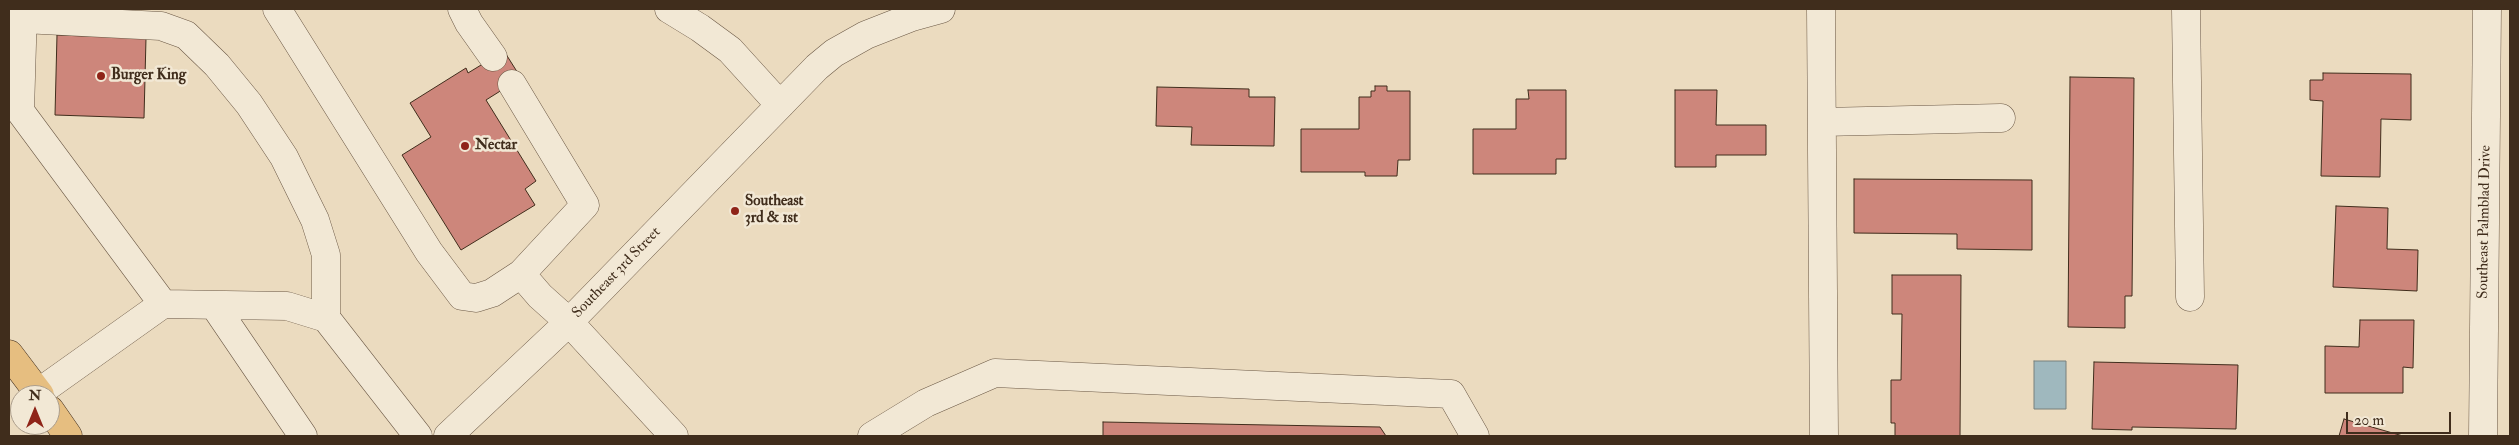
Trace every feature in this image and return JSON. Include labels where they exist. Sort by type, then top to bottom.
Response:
[{"type":"highway","points":[[9,354],[32,385]]},
{"type":"highway","points":[[60,424],[68,436]]},
{"type":"street","points":[[277,9],[429,252],[462,296],[476,298],[492,293],[521,274],[585,205],[512,84]]},
{"type":"street","points":[[462,9],[469,23],[493,57]]},
{"type":"street","points":[[669,9],[700,28],[730,50],[780,105]]},
{"type":"street","name":"Southeast 3rd Street","points":[[448,436],[569,322],[816,66],[834,53],[866,35],[912,17],[941,9]]},
{"type":"street","points":[[1821,9],[1824,436]]},
{"type":"street","points":[[2186,9],[2190,297]]},
{"type":"street","name":"Southeast Palmblad Drive","points":[[2483,436],[2487,9]]},
{"type":"street","points":[[163,304],[20,111],[23,14],[161,26],[186,35],[217,65],[248,104],[284,157],[315,220],[326,254],[326,318]]},
{"type":"street","points":[[1822,122],[2001,118]]},
{"type":"street","points":[[521,274],[540,296],[569,322],[674,436]]},
{"type":"street","points":[[60,386],[163,304],[287,306],[326,318],[418,436]]},
{"type":"street","points":[[214,305],[303,436]]},
{"type":"street","points":[[872,436],[926,402],[995,374],[1451,394],[1475,436]]},
{"type":"water","points":[[2034,361],[2066,361],[2066,409],[2034,409]]},
{"type":"building","name":"Burger King","points":[[57,35],[146,38],[144,118],[55,115]]},
{"type":"building","name":"Nectar","points":[[504,51],[521,78],[486,100],[536,181],[525,189],[535,205],[461,250],[402,155],[431,137],[410,103],[466,68],[468,73]]},
{"type":"building","points":[[2323,73],[2411,74],[2411,120],[2381,119],[2380,177],[2321,176],[2323,101],[2310,100],[2310,80],[2323,80]]},
{"type":"building","points":[[2070,77],[2134,78],[2132,296],[2125,296],[2125,328],[2068,327]]},
{"type":"building","points":[[1375,86],[1387,86],[1387,91],[1410,91],[1410,160],[1398,160],[1397,176],[1365,176],[1365,172],[1301,172],[1301,129],[1359,129],[1359,97],[1371,97],[1371,91],[1375,91]]},
{"type":"building","points":[[1157,87],[1249,89],[1249,97],[1275,97],[1274,146],[1191,145],[1192,127],[1156,126]]},
{"type":"building","points":[[1528,90],[1566,90],[1566,159],[1556,159],[1556,174],[1473,174],[1473,129],[1516,129],[1516,99],[1529,99]]},
{"type":"building","points":[[1675,90],[1717,90],[1716,125],[1766,125],[1766,155],[1716,155],[1716,167],[1675,167]]},
{"type":"building","points":[[1854,179],[2032,180],[2032,250],[1957,249],[1957,234],[1854,233]]},
{"type":"building","points":[[2336,206],[2388,208],[2387,249],[2418,250],[2417,291],[2333,287]]},
{"type":"building","points":[[1892,275],[1961,275],[1960,436],[1895,436],[1895,423],[1891,423],[1891,380],[1901,380],[1902,314],[1892,314]]},
{"type":"building","points":[[2360,320],[2414,320],[2413,368],[2403,367],[2403,393],[2325,393],[2325,346],[2359,347]]},
{"type":"building","points":[[2094,362],[2238,365],[2236,429],[2132,427],[2132,430],[2092,429]]},
{"type":"building","points":[[2344,419],[2403,436],[2339,436]]},
{"type":"building","points":[[1103,422],[1380,427],[1386,436],[1103,436]]},
{"type":"place","name":"Burger King","points":[[101,76]]},
{"type":"place","name":"Nectar","points":[[465,146]]},
{"type":"place","name":"Southeast 3rd & 1st","points":[[735,211]]}]
